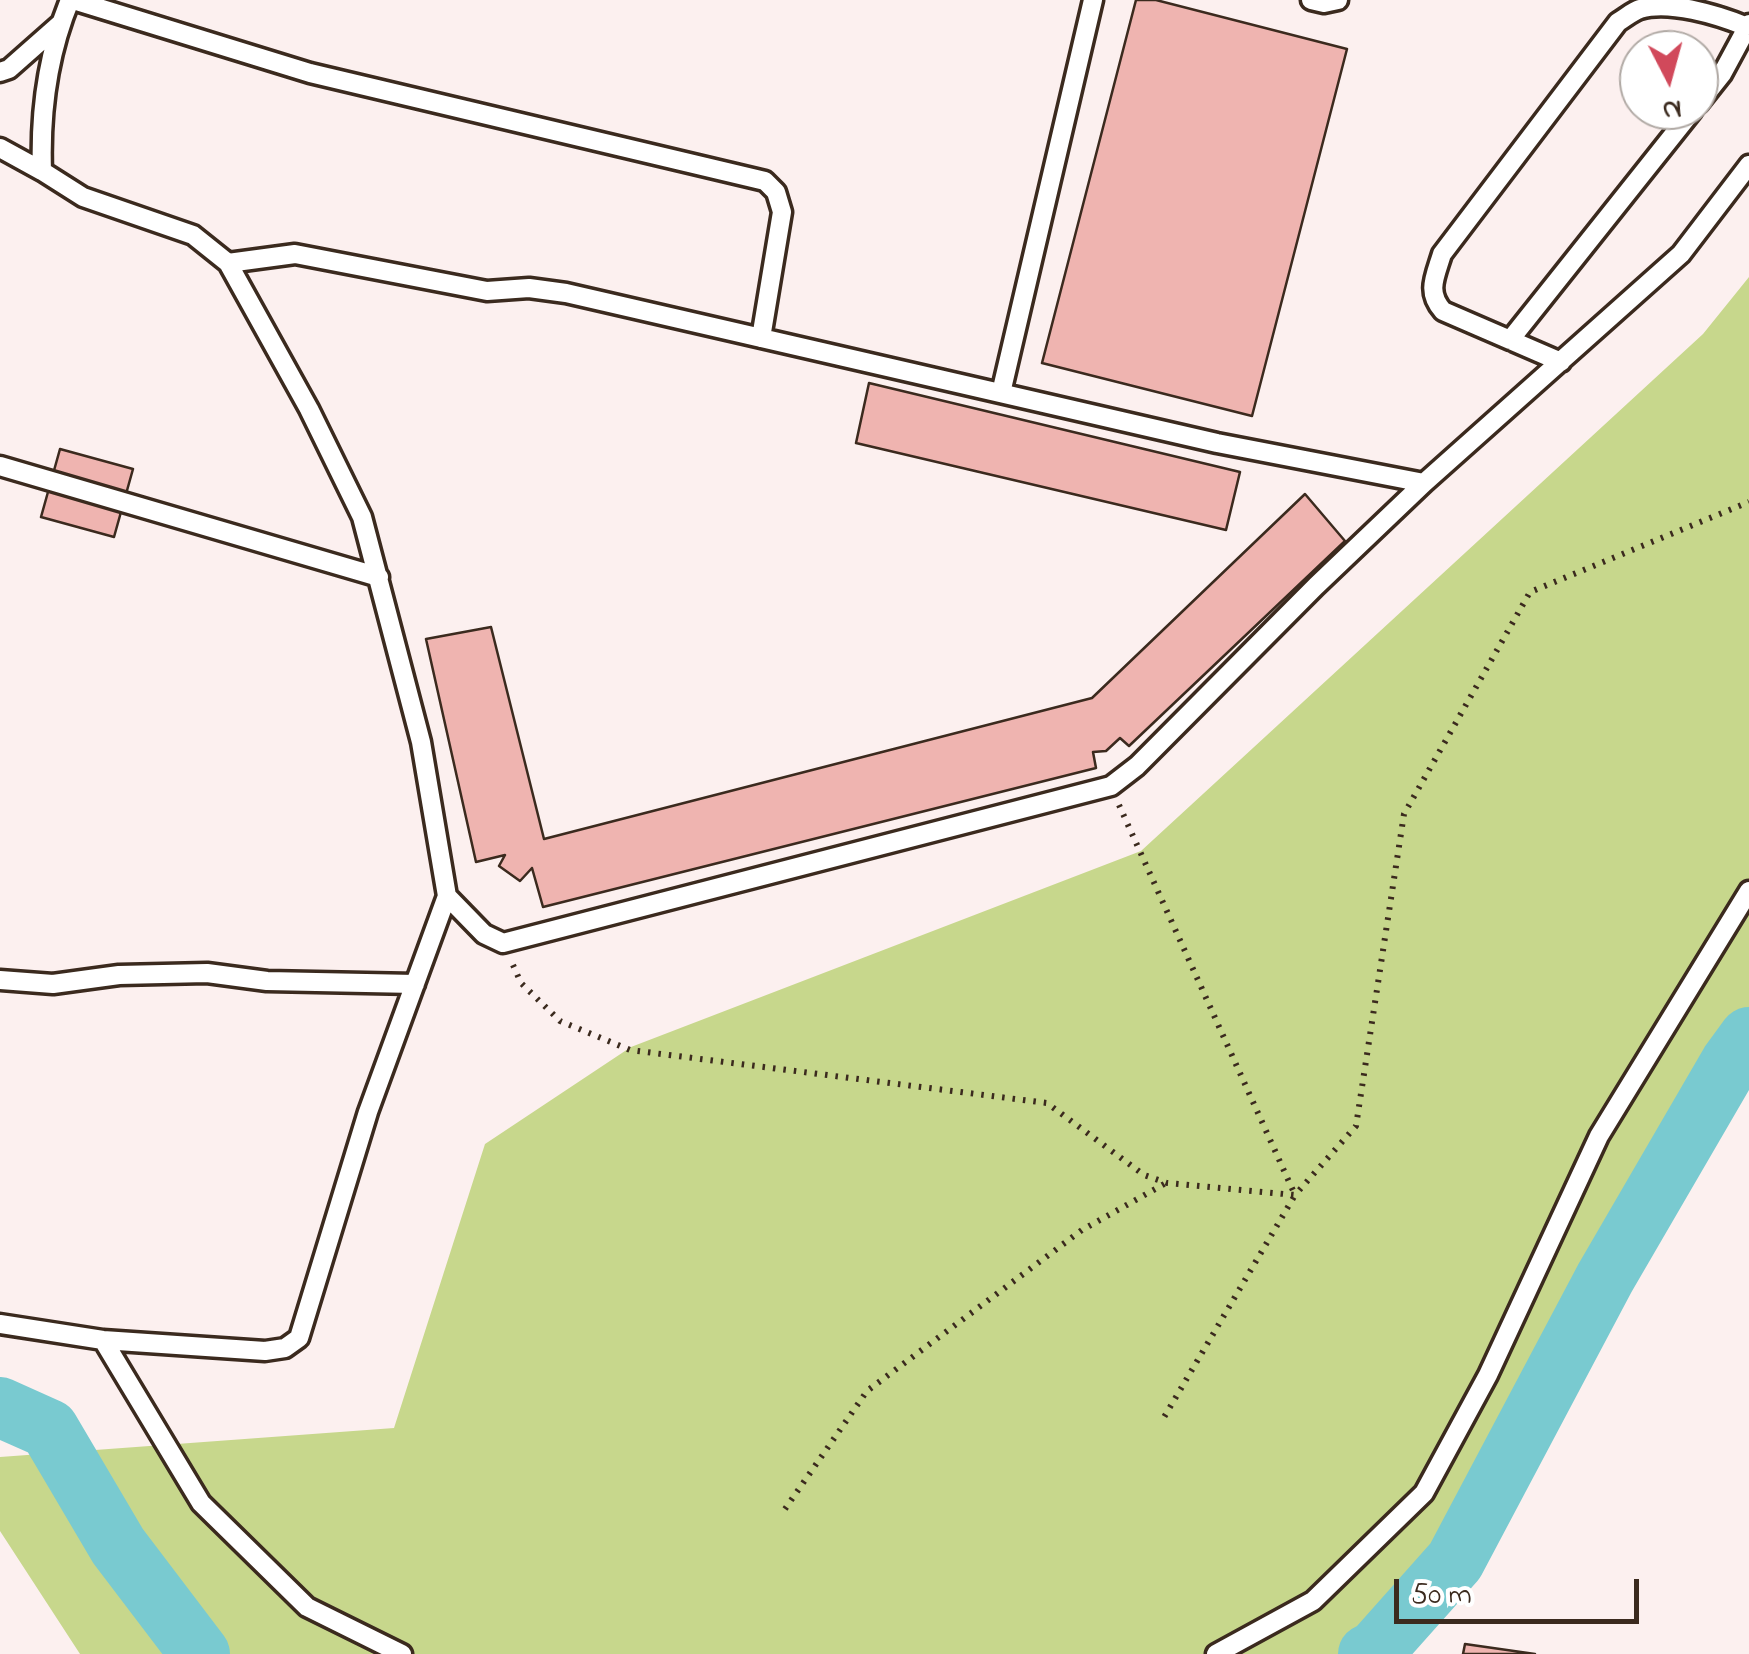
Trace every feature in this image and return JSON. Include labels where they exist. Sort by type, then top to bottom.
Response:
[{"type":"lane","points":[[42,171],[41,126],[60,23],[71,0],[310,73],[765,181],[776,192],[782,212],[762,338]]},
{"type":"lane","points":[[1001,393],[1094,0]]},
{"type":"lane","points":[[1310,0],[1324,4],[1338,0]]},
{"type":"lane","points":[[1561,362],[1444,311],[1434,301],[1431,288],[1442,254],[1618,22],[1640,9],[1664,7],[1712,13],[1747,25],[1719,78]]},
{"type":"lane","points":[[0,72],[9,69],[60,23]]},
{"type":"lane","points":[[1510,340],[1677,130]]},
{"type":"lane","points":[[0,148],[83,197],[193,236],[228,264],[310,409],[362,516],[421,742],[446,896],[368,1112],[299,1338],[285,1348],[265,1351],[104,1340],[0,1324]]},
{"type":"lane","points":[[446,896],[484,934],[504,943],[1111,786],[1137,766],[1424,483],[1681,254],[1749,165]]},
{"type":"lane","points":[[228,264],[295,254],[487,291],[529,288],[566,293],[1217,443],[1424,483]]},
{"type":"lane","points":[[0,466],[379,576]]},
{"type":"lane","points":[[1216,1654],[1312,1601],[1424,1493],[1488,1375],[1599,1136],[1749,892]]},
{"type":"lane","points":[[0,980],[53,984],[119,975],[207,973],[267,980],[415,984]]},
{"type":"lane","points":[[104,1340],[201,1503],[307,1608],[402,1654]]},
{"type":"path","points":[[1163,1419],[1295,1196],[1356,1126],[1404,814],[1530,592],[1749,502]]},
{"type":"path","points":[[1111,786],[1295,1196]]},
{"type":"path","points":[[504,943],[520,983],[560,1021],[630,1050],[1047,1103],[1144,1175],[1167,1183],[1295,1196]]},
{"type":"path","points":[[785,1509],[867,1391],[1082,1230],[1167,1183]]},
{"type":"green space","points":[[1749,277],[1749,1037],[1605,1278],[1455,1561],[1401,1654],[80,1654],[0,1531],[0,1457],[394,1428],[485,1144],[631,1047],[1141,851],[1703,334]]},
{"type":"building","points":[[1136,0],[1156,0],[1347,49],[1252,416],[1042,363]]},
{"type":"building","points":[[869,383],[1240,472],[1226,530],[856,443]]},
{"type":"building","points":[[60,449],[133,469],[114,537],[41,517]]},
{"type":"building","points":[[1305,494],[1345,541],[1129,746],[1120,738],[1106,751],[1093,752],[1096,768],[543,907],[532,868],[520,881],[499,866],[505,855],[476,862],[426,639],[491,627],[544,839],[1092,698]]},
{"type":"building","points":[[1465,1644],[1535,1654],[1463,1654]]},
{"type":"waterway","points":[[1368,1654],[1375,1651],[1455,1561],[1605,1278],[1749,1037]]},
{"type":"waterway","points":[[0,1407],[49,1429],[118,1546],[200,1654]]}]
